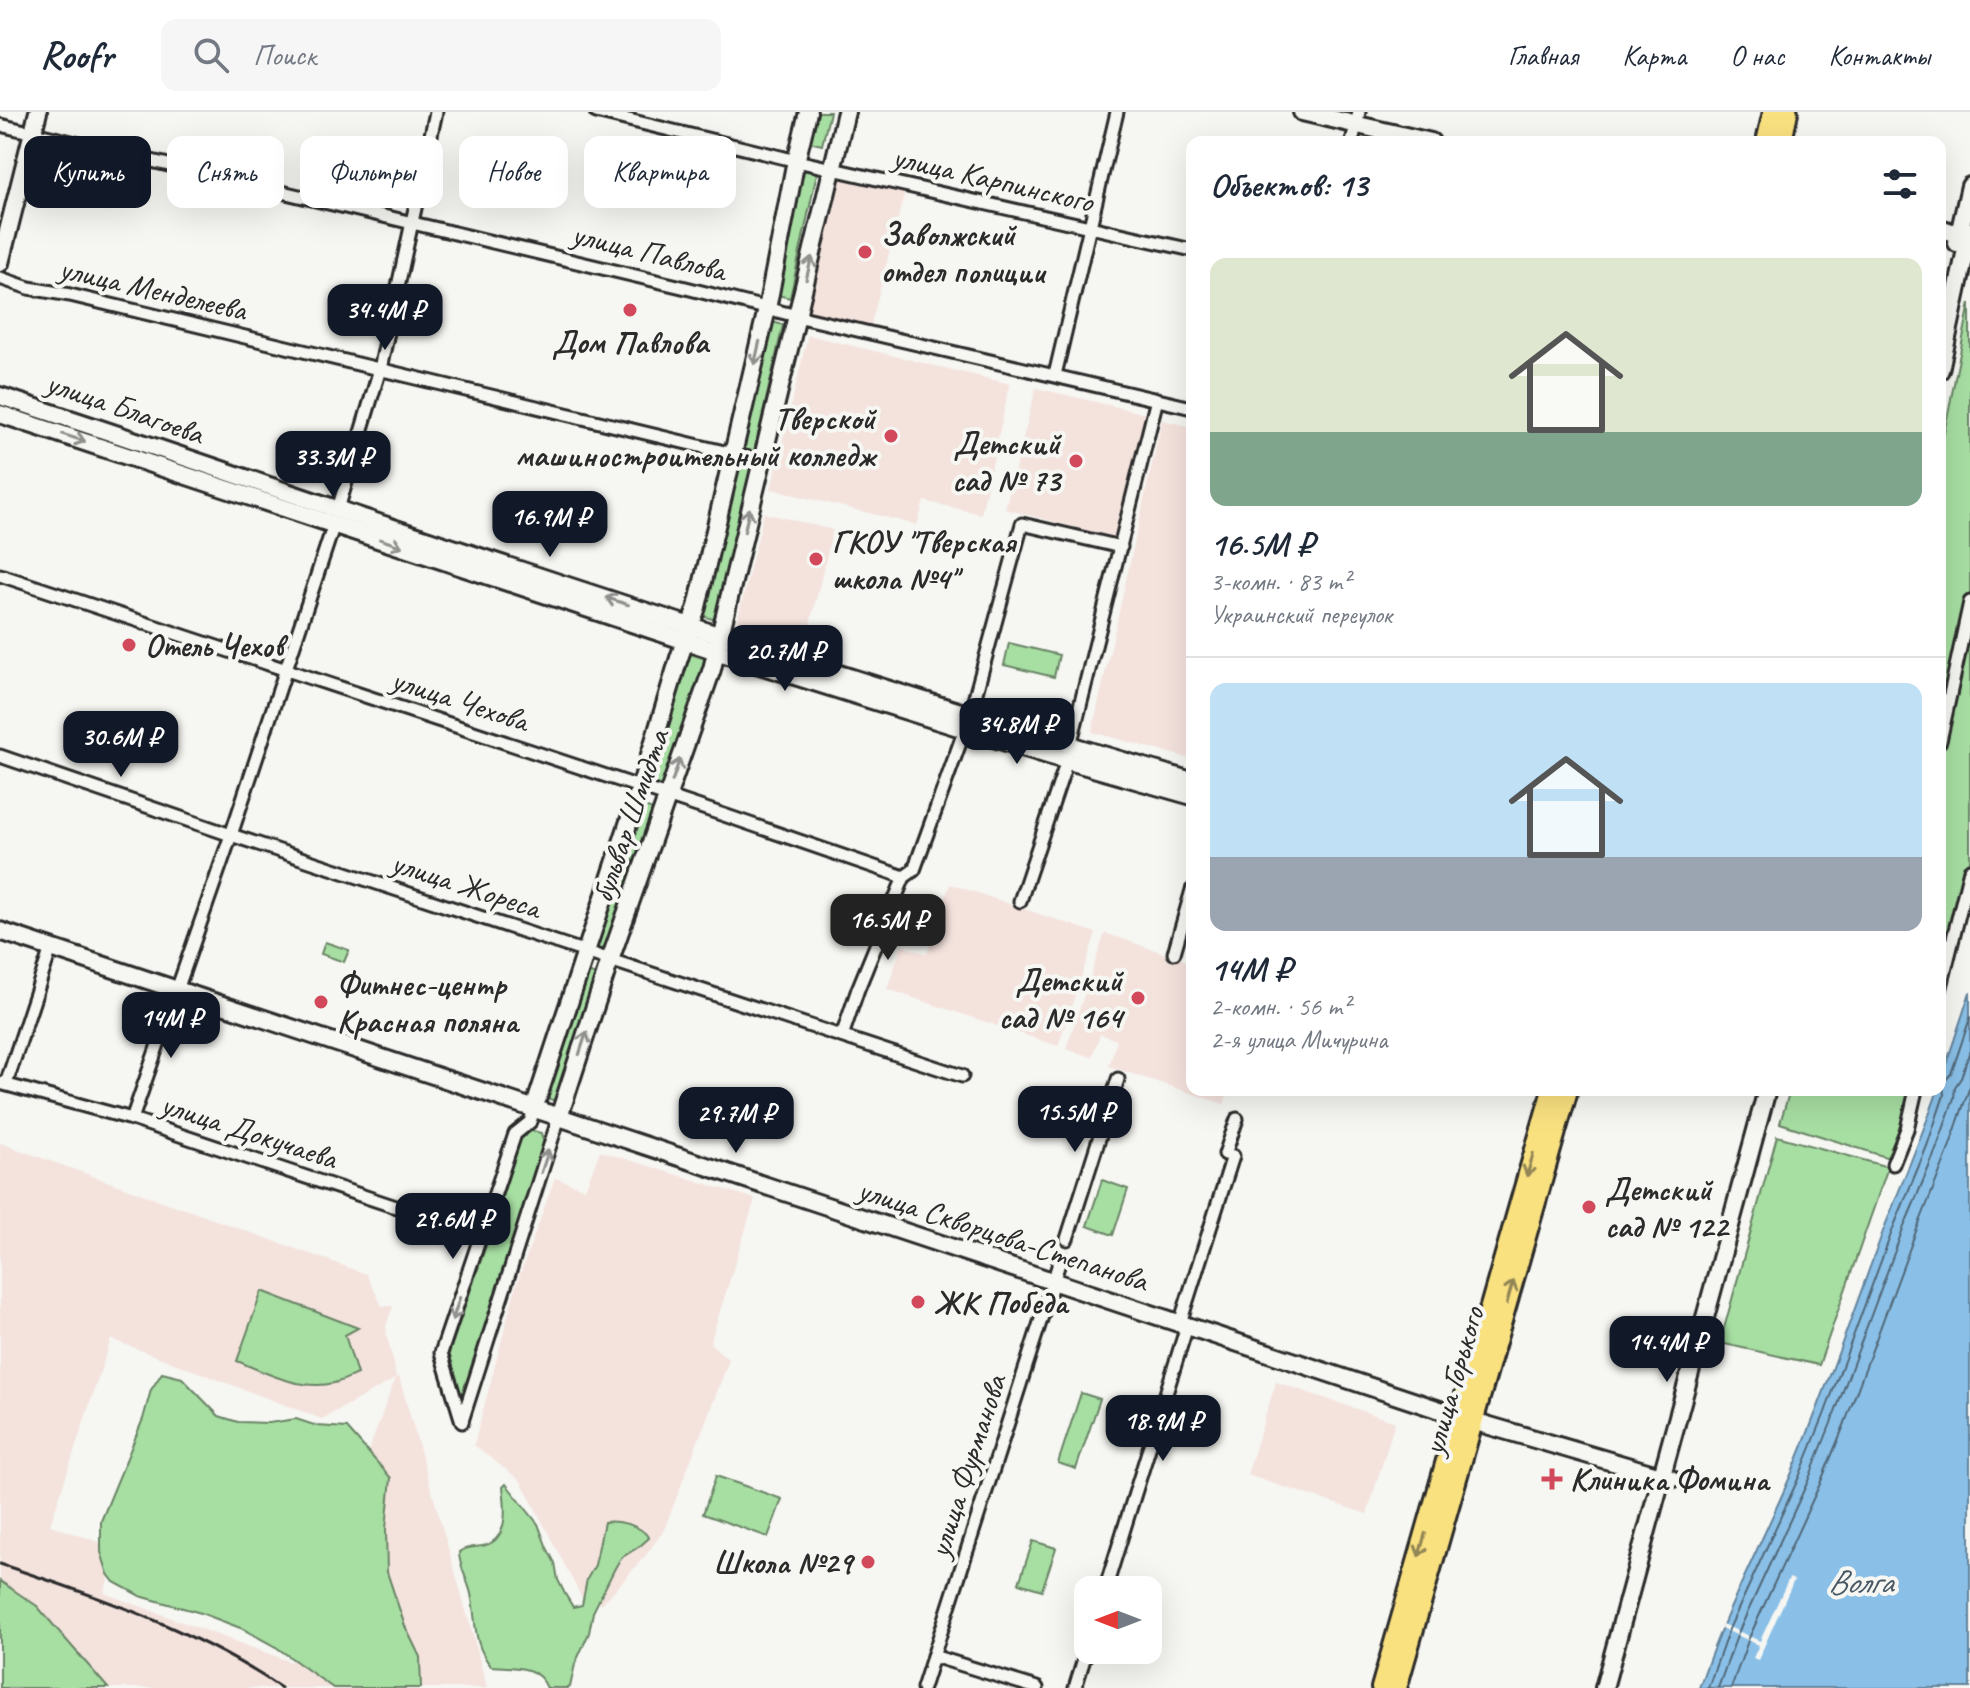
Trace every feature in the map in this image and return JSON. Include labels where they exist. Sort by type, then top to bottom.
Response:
[{"type":"main road","points":[[1767,136],[1773,112]]},
{"type":"main road","points":[[1783,136],[1788,112]]},
{"type":"main road","name":"улица Горького","points":[[1397,1688],[1550,1096]]},
{"type":"main road","name":"улица Горького","points":[[1381,1688],[1566,1096]]},
{"type":"street","points":[[0,263],[38,112]]},
{"type":"street","points":[[132,1119],[231,835],[336,517],[380,369],[436,112]]},
{"type":"street","name":"улица Карпинского","points":[[596,112],[1186,249]]},
{"type":"street","name":"бульвар Шмидта","points":[[534,1109],[697,607],[767,309],[808,112]]},
{"type":"street","name":"бульвар Шмидта","points":[[559,1117],[610,960],[712,669],[846,112]]},
{"type":"street","points":[[1055,375],[1117,112]]},
{"type":"street","points":[[1302,112],[1358,118],[1413,136]]},
{"type":"street","name":"улица Павлова","points":[[0,125],[1186,406]]},
{"type":"street","points":[[1946,324],[1956,272],[1966,262],[1970,186]]},
{"type":"street","points":[[1946,230],[1967,236]]},
{"type":"street","points":[[1946,305],[1967,236]]},
{"type":"street","name":"улица Менделеева","points":[[0,278],[29,288],[70,295],[762,461]]},
{"type":"street","name":"улица Благоева","points":[[0,396],[336,517]]},
{"type":"street","points":[[1020,901],[1069,753],[1157,399]]},
{"type":"street","name":"улица Благоева","points":[[0,414],[336,517],[718,643],[1069,753],[1186,794]]},
{"type":"street","points":[[842,1036],[904,877],[914,870],[967,722],[1022,524],[1121,547]]},
{"type":"street","name":"улица Чехова","points":[[0,575],[904,877]]},
{"type":"street","points":[[1946,713],[1970,602]]},
{"type":"street","name":"улица Благоева","points":[[1069,753],[1186,780]]},
{"type":"street","name":"улица Жореса","points":[[0,756],[962,1076]]},
{"type":"street","points":[[1946,967],[1970,870]]},
{"type":"street","points":[[1174,953],[1186,911]]},
{"type":"street","name":"улица Скворцова-Степанова","points":[[0,931],[1466,1419],[1667,1478]]},
{"type":"street","points":[[3,1083],[51,948]]},
{"type":"street","points":[[1067,1239],[1118,1079]]},
{"type":"street","name":"улица Докучаева","points":[[3,1083],[132,1119],[480,1235]]},
{"type":"street","points":[[1614,1688],[1765,1096]]},
{"type":"street","points":[[1604,1688],[1667,1478],[1774,1096]]},
{"type":"street","points":[[1893,1164],[1907,1129],[1915,1096]]},
{"type":"street","points":[[534,1109],[530,1122],[515,1134],[441,1353],[462,1422],[559,1117]]},
{"type":"street","points":[[1109,1576],[1233,1156],[1225,1154],[1237,1119]]},
{"type":"street","name":"улица Фурманова","points":[[923,1688],[1060,1260]]},
{"type":"street","points":[[933,1656],[1037,1688]]},
{"type":"street","points":[[1075,1688],[1082,1664]]},
{"type":"shaded area","points":[[840,176],[905,191],[870,328],[807,313]]},
{"type":"shaded area","name":"Тверской машиностроительный колледж","points":[[808,335],[1010,384],[981,514],[924,501],[917,525],[771,489]]},
{"type":"shaded area","name":"Детский сад № 73","points":[[1036,388],[1146,414],[1116,538],[1005,509]]},
{"type":"shaded area","points":[[1162,420],[1186,426],[1186,757],[1092,732]]},
{"type":"shaded area","points":[[764,513],[833,530],[804,648],[736,626]]},
{"type":"shaded area","points":[[950,884],[1096,933],[1058,1046],[887,989],[902,946],[927,954]]},
{"type":"shaded area","name":"Детский сад № 164","points":[[1105,933],[1186,961],[1186,1091],[1109,1066],[1117,1040],[1100,1034],[1092,1057],[1066,1049]]},
{"type":"shaded area","name":"Детский сад № 164","points":[[1200,1096],[1227,1096],[1224,1104]]},
{"type":"shaded area","points":[[0,1143],[366,1274],[382,1306],[393,1306],[386,1326],[396,1378],[399,1377],[487,1688],[0,1688]],"holes":[[[111,1339],[322,1419],[395,1379],[291,1662],[104,1593],[118,1549],[50,1525]]]},
{"type":"shaded area","points":[[600,1151],[755,1199],[710,1343],[729,1360],[664,1530],[602,1604],[582,1598],[521,1481],[474,1445],[516,1286],[555,1178],[585,1189]]},
{"type":"shaded area","points":[[1276,1382],[1395,1422],[1367,1514],[1247,1475]]},
{"type":"green space","points":[[816,112],[830,112],[822,145],[809,142]]},
{"type":"green space","points":[[801,169],[817,173],[790,298],[774,294]]},
{"type":"green space","points":[[1970,303],[1970,864],[1946,966],[1946,424]]},
{"type":"green space","points":[[769,321],[783,325],[716,620],[702,616]]},
{"type":"green space","points":[[1009,643],[1059,655],[1054,677],[1004,665]]},
{"type":"green space","points":[[690,654],[706,659],[661,786],[646,780]]},
{"type":"green space","points":[[639,805],[653,810],[605,955],[591,950]]},
{"type":"green space","points":[[325,942],[349,950],[344,962],[321,954]]},
{"type":"green space","points":[[585,971],[599,976],[558,1102],[544,1097]]},
{"type":"green space","points":[[1788,1096],[1909,1096],[1892,1159],[1780,1123]]},
{"type":"green space","points":[[530,1130],[541,1133],[544,1144],[461,1398],[449,1353],[520,1138]]},
{"type":"green space","points":[[1777,1136],[1888,1167],[1819,1365],[1720,1343]]},
{"type":"green space","points":[[1102,1180],[1128,1189],[1113,1235],[1087,1226]]},
{"type":"green space","points":[[262,1291],[358,1328],[345,1335],[357,1374],[334,1383],[309,1385],[284,1380],[237,1361]]},
{"type":"green space","points":[[162,1373],[182,1378],[219,1416],[238,1422],[269,1423],[296,1419],[317,1426],[347,1428],[391,1478],[386,1529],[387,1572],[405,1626],[420,1657],[421,1688],[333,1688],[276,1647],[243,1629],[201,1613],[140,1596],[114,1582],[101,1552],[101,1521],[143,1419],[151,1390]]},
{"type":"green space","points":[[1081,1393],[1100,1399],[1076,1469],[1058,1463]]},
{"type":"green space","points":[[716,1476],[782,1499],[768,1537],[703,1514]]},
{"type":"green space","points":[[506,1484],[538,1524],[555,1563],[558,1580],[573,1607],[582,1605],[604,1522],[629,1524],[649,1538],[621,1558],[615,1568],[593,1612],[589,1633],[568,1688],[547,1688],[537,1675],[524,1669],[491,1666],[478,1640],[471,1594],[459,1552],[487,1545],[497,1538],[503,1525],[503,1487]]},
{"type":"green space","points":[[1033,1541],[1056,1548],[1042,1590],[1019,1583]]},
{"type":"green space","points":[[0,1581],[37,1606],[108,1688],[0,1688]]},
{"type":"water","name":"Волга","points":[[1970,992],[1970,1688],[1699,1688],[1817,1410],[1936,1096],[1946,1096],[1946,1065]]},
{"type":"pier","points":[[1789,1578],[1794,1580],[1758,1660],[1753,1658],[1759,1645],[1721,1628],[1722,1624],[1760,1641]]},
{"type":"tunnel","points":[[1060,1260],[1067,1239]]},
{"type":"railway","points":[[0,1564],[145,1616],[215,1649],[281,1688]]},
{"type":"place","name":"Заволжский отдел полиции","points":[[865,252]]},
{"type":"place","name":"Дом Павлова","points":[[630,310]]},
{"type":"place","name":"Тверской машиностроительный колледж","points":[[891,436]]},
{"type":"place","name":"Детский сад № 73","points":[[1076,461]]},
{"type":"place","name":"ГКОУ \"Тверская школа №4\"","points":[[816,559]]},
{"type":"place","name":"Отель Чехов","points":[[129,645]]},
{"type":"place","name":"Детский сад № 164","points":[[1138,998]]},
{"type":"place","name":"Фитнес-центр Красная поляна","points":[[321,1002]]},
{"type":"place","name":"Детский сад № 122","points":[[1589,1207]]},
{"type":"place","name":"ЖК Победа","points":[[918,1302]]},
{"type":"place","name":"Клиника Фомина","points":[[1552,1479]]},
{"type":"place","name":"Школа №29","points":[[868,1562]]}]
